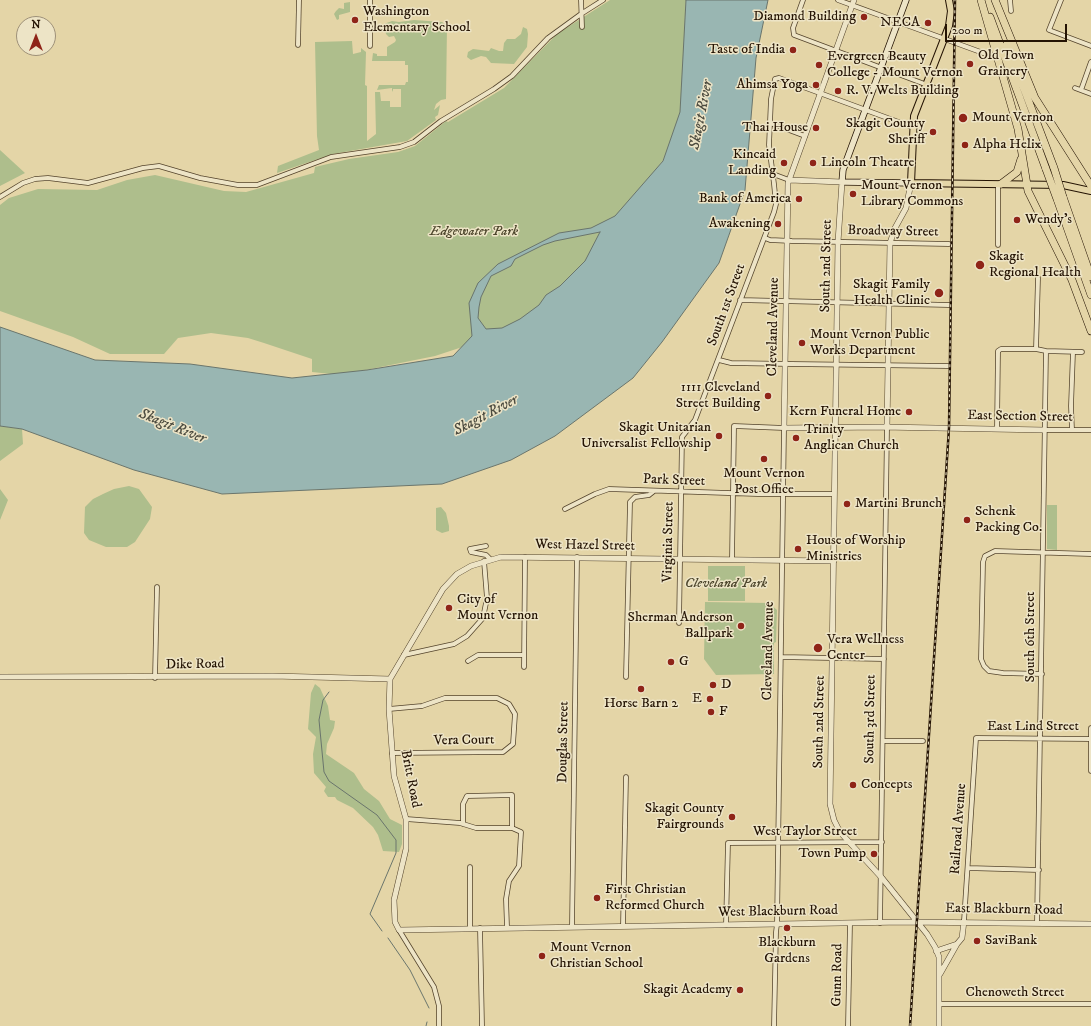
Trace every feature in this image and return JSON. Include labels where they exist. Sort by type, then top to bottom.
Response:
[{"type":"highway","points":[[982,0],[1018,129],[1027,184],[1072,280],[1091,331]]},
{"type":"highway","points":[[982,0],[1050,168]]},
{"type":"highway","points":[[991,0],[1050,168],[1091,295]]},
{"type":"highway","points":[[995,0],[1035,98],[1091,186]]},
{"type":"highway","points":[[999,184],[1017,172],[1021,161],[1022,151]]},
{"type":"highway","points":[[1060,198],[1091,277]]},
{"type":"main road","name":"South 2nd Street","points":[[842,182],[843,170],[906,0]]},
{"type":"main road","name":"South 3rd Street","points":[[911,183],[912,127],[914,116],[949,26],[951,11],[949,0]]},
{"type":"main road","points":[[842,182],[1069,185],[1091,191]]},
{"type":"street","points":[[298,45],[299,0]]},
{"type":"street","points":[[370,0],[370,46]]},
{"type":"street","points":[[581,0],[582,27]]},
{"type":"street","points":[[0,197],[23,183],[35,179],[48,178],[88,183],[143,168],[159,166],[200,178],[230,184],[256,185],[331,157],[400,147],[414,142],[441,121],[494,89],[512,76],[548,38],[581,14],[604,0]]},
{"type":"street","points":[[803,0],[793,28],[793,34],[795,36],[938,89]]},
{"type":"street","points":[[838,0],[854,3],[898,22],[986,54]]},
{"type":"street","points":[[1010,0],[1011,11]]},
{"type":"street","points":[[1061,0],[1049,30],[1091,46]]},
{"type":"street","points":[[789,180],[854,3]]},
{"type":"street","points":[[1081,90],[1091,62]]},
{"type":"street","name":"South 1st Street","points":[[682,437],[695,420],[774,212],[776,204],[769,145],[771,99],[776,78],[820,94]]},
{"type":"street","points":[[1074,88],[1091,94]]},
{"type":"street","points":[[820,94],[912,127]]},
{"type":"street","points":[[770,123],[805,136]]},
{"type":"street","points":[[773,174],[789,180],[842,182]]},
{"type":"street","name":"Cleveland Avenue","points":[[774,1026],[776,932],[778,924],[782,560],[789,180]]},
{"type":"street","name":"South 2nd Street","points":[[842,182],[838,242],[830,804],[834,820],[840,832],[882,878],[929,936],[938,957],[939,1026]]},
{"type":"street","name":"South 3rd Street","points":[[880,922],[882,878],[890,243],[895,228],[906,208],[911,183]]},
{"type":"street","points":[[998,246],[999,184]]},
{"type":"street","name":"Broadway Street","points":[[765,238],[770,240],[787,241],[949,244]]},
{"type":"street","points":[[1036,349],[1038,278]]},
{"type":"street","points":[[740,300],[949,305]]},
{"type":"street","points":[[997,429],[998,351],[1001,349],[1036,349],[1046,351],[1082,352]]},
{"type":"street","name":"South 6th Street","points":[[1037,923],[1046,351]]},
{"type":"street","points":[[1072,430],[1073,352]]},
{"type":"street","points":[[719,360],[731,363],[948,366]]},
{"type":"street","points":[[732,559],[734,426],[784,428]]},
{"type":"street","name":"East Section Street","points":[[784,428],[887,427],[1091,430]]},
{"type":"street","name":"Virginia Street","points":[[679,623],[682,437]]},
{"type":"street","name":"Park Street","points":[[564,509],[609,489],[680,492],[834,494]]},
{"type":"street","points":[[626,676],[630,502],[635,496],[649,495],[654,491]]},
{"type":"street","points":[[404,655],[454,644],[467,636],[483,618],[487,598],[487,560],[486,555],[471,552],[470,549],[486,546]]},
{"type":"street","points":[[1042,674],[993,672],[984,666],[981,659],[983,562],[985,556],[990,552],[1091,554]]},
{"type":"street","points":[[524,667],[525,557]]},
{"type":"street","name":"West Hazel Street","points":[[487,560],[525,557],[577,557],[834,561]]},
{"type":"street","name":"Douglas Street","points":[[572,926],[577,557]]},
{"type":"street","name":"Britt Road","points":[[439,1026],[438,1001],[434,987],[395,922],[394,905],[406,849],[406,819],[394,776],[389,709],[390,679],[444,589],[458,574],[487,560]]},
{"type":"street","points":[[155,678],[157,587]]},
{"type":"street","points":[[468,661],[478,655],[524,655]]},
{"type":"street","points":[[781,657],[884,659]]},
{"type":"street","name":"Dike Road","points":[[0,677],[155,678],[275,676],[390,679]]},
{"type":"street","name":"Vera Court","points":[[389,709],[422,706],[445,698],[497,698],[509,704],[515,714],[512,744],[503,752],[392,753]]},
{"type":"street","points":[[1091,728],[1091,771]]},
{"type":"street","name":"East Lind Street","points":[[976,738],[1091,739]]},
{"type":"street","name":"Railroad Avenue","points":[[964,921],[976,738]]},
{"type":"street","points":[[883,741],[923,741]]},
{"type":"street","points":[[624,926],[626,777]]},
{"type":"street","points":[[463,824],[463,804],[467,796],[512,796],[512,828]]},
{"type":"street","points":[[406,819],[463,824],[476,828],[512,828],[521,832],[519,866],[509,881],[506,898],[507,928]]},
{"type":"street","name":"West Taylor Street","points":[[726,925],[728,843],[779,842],[850,844],[882,842]]},
{"type":"street","points":[[470,867],[470,928]]},
{"type":"street","points":[[968,868],[1039,870]]},
{"type":"street","points":[[939,975],[962,938],[964,921]]},
{"type":"street","name":"East Blackburn Road","points":[[917,922],[964,921],[1091,924]]},
{"type":"street","name":"West Blackburn Road","points":[[399,930],[572,926],[917,922]]},
{"type":"street","name":"Gunn Road","points":[[848,1026],[850,923]]},
{"type":"street","points":[[480,928],[482,1026]]},
{"type":"street","points":[[936,951],[957,944]]},
{"type":"street","name":"Chenoweth Street","points":[[939,1004],[1091,1004]]},
{"type":"green space","name":"Edgewater Park","points":[[610,0],[686,0],[684,93],[680,115],[668,152],[623,226],[520,328],[435,356],[341,375],[312,372],[312,359],[264,343],[248,338],[211,333],[178,338],[164,354],[110,354],[73,337],[0,311],[0,205],[9,198],[38,189],[97,190],[127,180],[155,175],[224,191],[246,192],[314,173],[315,167],[349,159],[398,152],[415,146],[446,121],[448,122],[504,88],[557,34]]},
{"type":"green space","points":[[350,2],[350,12],[339,15],[339,19],[337,20],[334,14],[336,11],[339,8],[344,9],[344,3]]},
{"type":"green space","points":[[414,20],[442,22],[447,26],[446,99],[441,100],[436,104],[434,110],[440,105],[438,115],[435,117],[436,120],[407,141],[333,154],[277,173],[278,166],[319,150],[317,136],[315,42],[352,41],[353,54],[361,52],[361,48],[366,52],[365,85],[367,86],[367,141],[376,134],[375,92],[380,92],[381,101],[390,101],[390,107],[401,107],[401,89],[393,89],[392,92],[392,88],[377,90],[379,85],[405,85],[406,82],[408,82],[408,65],[405,65],[405,61],[372,61],[373,53],[377,54],[377,56],[387,56],[387,47],[396,40],[394,36],[389,37],[386,34],[384,24],[392,21],[399,22]]},
{"type":"green space","points":[[523,27],[527,29],[528,34],[527,47],[514,64],[491,63],[486,57],[481,56],[471,60],[467,57],[468,52],[473,49],[489,51],[491,48],[503,51],[504,43],[507,39],[515,39],[521,34]]},
{"type":"green space","points":[[0,150],[25,173],[0,186]]},
{"type":"green space","points":[[0,426],[22,429],[23,444],[0,461]]},
{"type":"green space","points":[[129,486],[139,489],[152,507],[150,519],[135,542],[127,547],[106,547],[89,540],[84,533],[85,507],[93,499],[103,494],[114,489]]},
{"type":"green space","points":[[0,489],[8,500],[0,520]]},
{"type":"green space","points":[[1047,505],[1057,505],[1057,550],[1047,549]]},
{"type":"green space","points":[[441,507],[446,513],[449,526],[449,531],[442,533],[436,530],[436,508]]},
{"type":"green space","name":"Cleveland Park","points":[[708,566],[745,566],[745,601],[708,601]]},
{"type":"green space","name":"Sherman Anderson Ballpark","points":[[705,602],[769,603],[777,610],[776,642],[774,643],[774,674],[716,675],[704,659]]},
{"type":"green space","points":[[315,684],[320,688],[328,706],[330,720],[335,721],[334,728],[327,744],[326,754],[354,773],[364,789],[379,801],[390,819],[402,825],[402,844],[399,852],[383,851],[378,835],[373,827],[353,808],[337,800],[335,797],[328,797],[324,791],[326,787],[314,773],[313,754],[316,737],[308,729],[311,693]]},
{"type":"water","name":"Skagit River","points":[[686,0],[768,0],[756,58],[745,190],[719,263],[662,342],[633,378],[555,436],[511,460],[442,484],[222,494],[134,470],[22,429],[0,426],[0,327],[95,360],[190,364],[292,378],[367,370],[453,356],[472,336],[469,303],[478,283],[498,264],[559,233],[591,228],[615,216],[663,161],[680,112]],"holes":[[[600,232],[585,261],[560,286],[546,295],[539,305],[520,319],[502,328],[486,329],[478,318],[481,297],[491,276],[511,266],[515,259],[543,245],[555,241]]]},
{"type":"waterway","points":[[329,692],[323,700],[319,720],[324,772],[329,781],[377,815],[396,840],[396,853],[370,914],[382,931]]},
{"type":"waterway","points":[[388,938],[410,970],[429,1008]]},
{"type":"waterway","points":[[426,1026],[427,1022]]},
{"type":"railway","points":[[910,1026],[949,428],[955,0]]},
{"type":"place","name":"Diamond Building","points":[[864,17]]},
{"type":"place","name":"Washington Elementary School","points":[[355,20]]},
{"type":"place","name":"NECA","points":[[928,23]]},
{"type":"place","name":"Taste of India","points":[[793,50]]},
{"type":"place","name":"Old Town Grainery","points":[[970,64]]},
{"type":"place","name":"Evergreen Beauty College - Mount Vernon","points":[[819,65]]},
{"type":"place","name":"Ahimsa Yoga","points":[[816,85]]},
{"type":"place","name":"R. V. Welts Building","points":[[838,91]]},
{"type":"place","name":"Mount Vernon","points":[[963,118]]},
{"type":"place","name":"Thai House","points":[[816,128]]},
{"type":"place","name":"Skagit County Sheriff","points":[[933,132]]},
{"type":"place","name":"Alpha Helix","points":[[965,145]]},
{"type":"place","name":"Kincaid Landing","points":[[784,163]]},
{"type":"place","name":"Lincoln Theatre","points":[[813,163]]},
{"type":"place","name":"Mount Vernon Library Commons","points":[[853,194]]},
{"type":"place","name":"Bank of America","points":[[799,199]]},
{"type":"place","name":"Wendy's","points":[[1017,220]]},
{"type":"place","name":"Awakening","points":[[778,224]]},
{"type":"place","name":"Skagit Regional Health","points":[[980,265]]},
{"type":"place","name":"Skagit Family Health Clinic","points":[[939,293]]},
{"type":"place","name":"Mount Vernon Public Works Department","points":[[802,343]]},
{"type":"place","name":"1111 Cleveland Street Building","points":[[768,396]]},
{"type":"place","name":"Kern Funeral Home","points":[[909,412]]},
{"type":"place","name":"Skagit Unitarian Universalist Fellowship","points":[[719,436]]},
{"type":"place","name":"Trinity Anglican Church","points":[[796,438]]},
{"type":"place","name":"Mount Vernon Post Office","points":[[764,459]]},
{"type":"place","name":"Martini Brunch","points":[[847,504]]},
{"type":"place","name":"Schenk Packing Co.","points":[[967,520]]},
{"type":"place","name":"House of Worship Ministries","points":[[798,549]]},
{"type":"place","name":"City of Mount Vernon","points":[[449,608]]},
{"type":"place","name":"Sherman Anderson Ballpark","points":[[741,626]]},
{"type":"place","name":"Vera Wellness Center","points":[[818,648]]},
{"type":"place","name":"G","points":[[671,662]]},
{"type":"place","name":"D","points":[[713,685]]},
{"type":"place","name":"Horse Barn 2","points":[[641,689]]},
{"type":"place","name":"E","points":[[710,699]]},
{"type":"place","name":"F","points":[[711,712]]},
{"type":"place","name":"Concepts","points":[[853,785]]},
{"type":"place","name":"Skagit County Fairgrounds","points":[[732,817]]},
{"type":"place","name":"Town Pump","points":[[874,854]]},
{"type":"place","name":"First Christian Reformed Church","points":[[597,898]]},
{"type":"place","name":"Blackburn Gardens","points":[[787,928]]},
{"type":"place","name":"SaviBank","points":[[977,941]]},
{"type":"place","name":"Mount Vernon Christian School","points":[[542,956]]},
{"type":"place","name":"Skagit Academy","points":[[740,990]]}]
